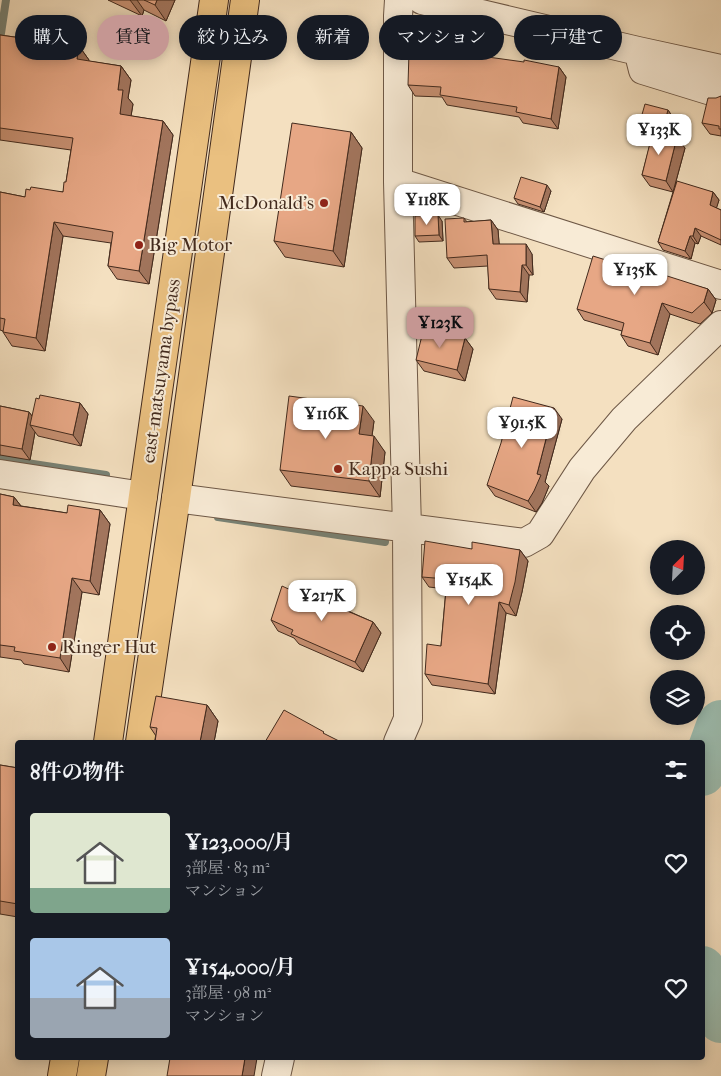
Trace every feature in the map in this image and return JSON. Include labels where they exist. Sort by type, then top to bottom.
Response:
[{"type":"highway","name":"east-matsuyama bypass","points":[[108,740],[214,0]]},
{"type":"highway","name":"east-matsuyama bypass","points":[[140,740],[245,0]]},
{"type":"highway","points":[[62,1076],[65,1060]]},
{"type":"highway","points":[[91,1076],[94,1060]]},
{"type":"street","points":[[399,0],[398,182],[407,528],[408,719],[399,740]]},
{"type":"street","points":[[432,1],[721,69]]},
{"type":"street","points":[[638,51],[643,70],[721,94]]},
{"type":"street","points":[[398,182],[721,285]]},
{"type":"street","points":[[176,498],[524,543],[540,534],[582,469],[624,419],[721,324]]},
{"type":"street","points":[[0,474],[142,496]]},
{"type":"street","points":[[276,1076],[280,1060]]},
{"type":"building","points":[[144,0],[157,0],[155,5]]},
{"type":"building","points":[[0,35],[15,37],[15,60],[83,60],[121,66],[118,90],[123,90],[120,114],[163,121],[139,271],[108,266],[113,232],[54,222],[36,338],[3,332],[5,319],[0,318],[0,192],[25,197],[26,189],[30,190],[31,187],[63,192],[73,138],[0,128]]},
{"type":"building","points":[[504,59],[524,62],[524,60],[559,67],[551,119],[516,112],[517,107],[440,95],[441,87],[408,85],[409,60]]},
{"type":"building","points":[[721,96],[721,129],[719,129],[719,126],[702,123],[708,98]]},
{"type":"building","points":[[645,104],[668,110],[662,131],[639,125]]},
{"type":"building","name":"McDonald's","points":[[292,123],[351,132],[333,251],[274,241]]},
{"type":"building","points":[[653,131],[677,137],[666,181],[642,175]]},
{"type":"building","points":[[521,177],[547,185],[540,207],[514,198]]},
{"type":"building","points":[[677,181],[713,192],[710,205],[721,210],[721,240],[695,228],[685,251],[658,242]]},
{"type":"building","points":[[438,215],[439,235],[415,236],[415,216]]},
{"type":"building","points":[[464,218],[464,222],[491,220],[493,244],[526,244],[526,265],[522,265],[520,292],[489,289],[487,255],[447,258],[445,219]]},
{"type":"building","points":[[593,256],[638,270],[639,267],[708,289],[704,302],[692,313],[662,303],[650,343],[621,335],[624,323],[577,309]]},
{"type":"building","points":[[424,327],[465,338],[457,370],[416,360]]},
{"type":"building","points":[[40,395],[80,403],[73,435],[30,425],[36,398],[39,399]]},
{"type":"building","name":"Kappa Sushi","points":[[289,396],[363,406],[359,434],[374,436],[369,481],[280,470]]},
{"type":"building","points":[[513,397],[554,408],[537,474],[541,475],[528,501],[487,485],[501,443]]},
{"type":"building","points":[[0,406],[29,412],[22,449],[0,445]]},
{"type":"building","points":[[0,494],[14,497],[13,505],[67,513],[68,505],[100,510],[90,581],[72,578],[60,658],[14,651],[15,647],[0,645]]},
{"type":"building","points":[[425,541],[472,549],[472,542],[520,550],[509,605],[499,602],[488,684],[425,674],[427,644],[441,646],[447,579],[422,577]]},
{"type":"building","points":[[312,583],[331,592],[326,602],[373,622],[355,662],[291,634],[293,630],[271,620],[282,586],[306,597]]},
{"type":"building","points":[[156,696],[207,705],[200,740],[155,740],[157,728],[150,727]]},
{"type":"building","points":[[284,710],[337,740],[266,740]]},
{"type":"building","points":[[0,765],[15,768],[15,904],[0,901]]},
{"type":"building","points":[[170,1060],[245,1060],[242,1076],[167,1076]]},
{"type":"waterway","points":[[0,40],[6,0]]},
{"type":"waterway","points":[[0,459],[106,475]]},
{"type":"waterway","points":[[218,517],[385,542]]},
{"type":"waterway","points":[[705,765],[721,723]]},
{"type":"waterway","points":[[705,977],[721,1020]]},
{"type":"place","name":"McDonald's","points":[[324,203]]},
{"type":"place","name":"Big Motor","points":[[139,245]]},
{"type":"place","name":"Kappa Sushi","points":[[338,469]]},
{"type":"place","name":"Ringer Hut","points":[[52,647]]}]
